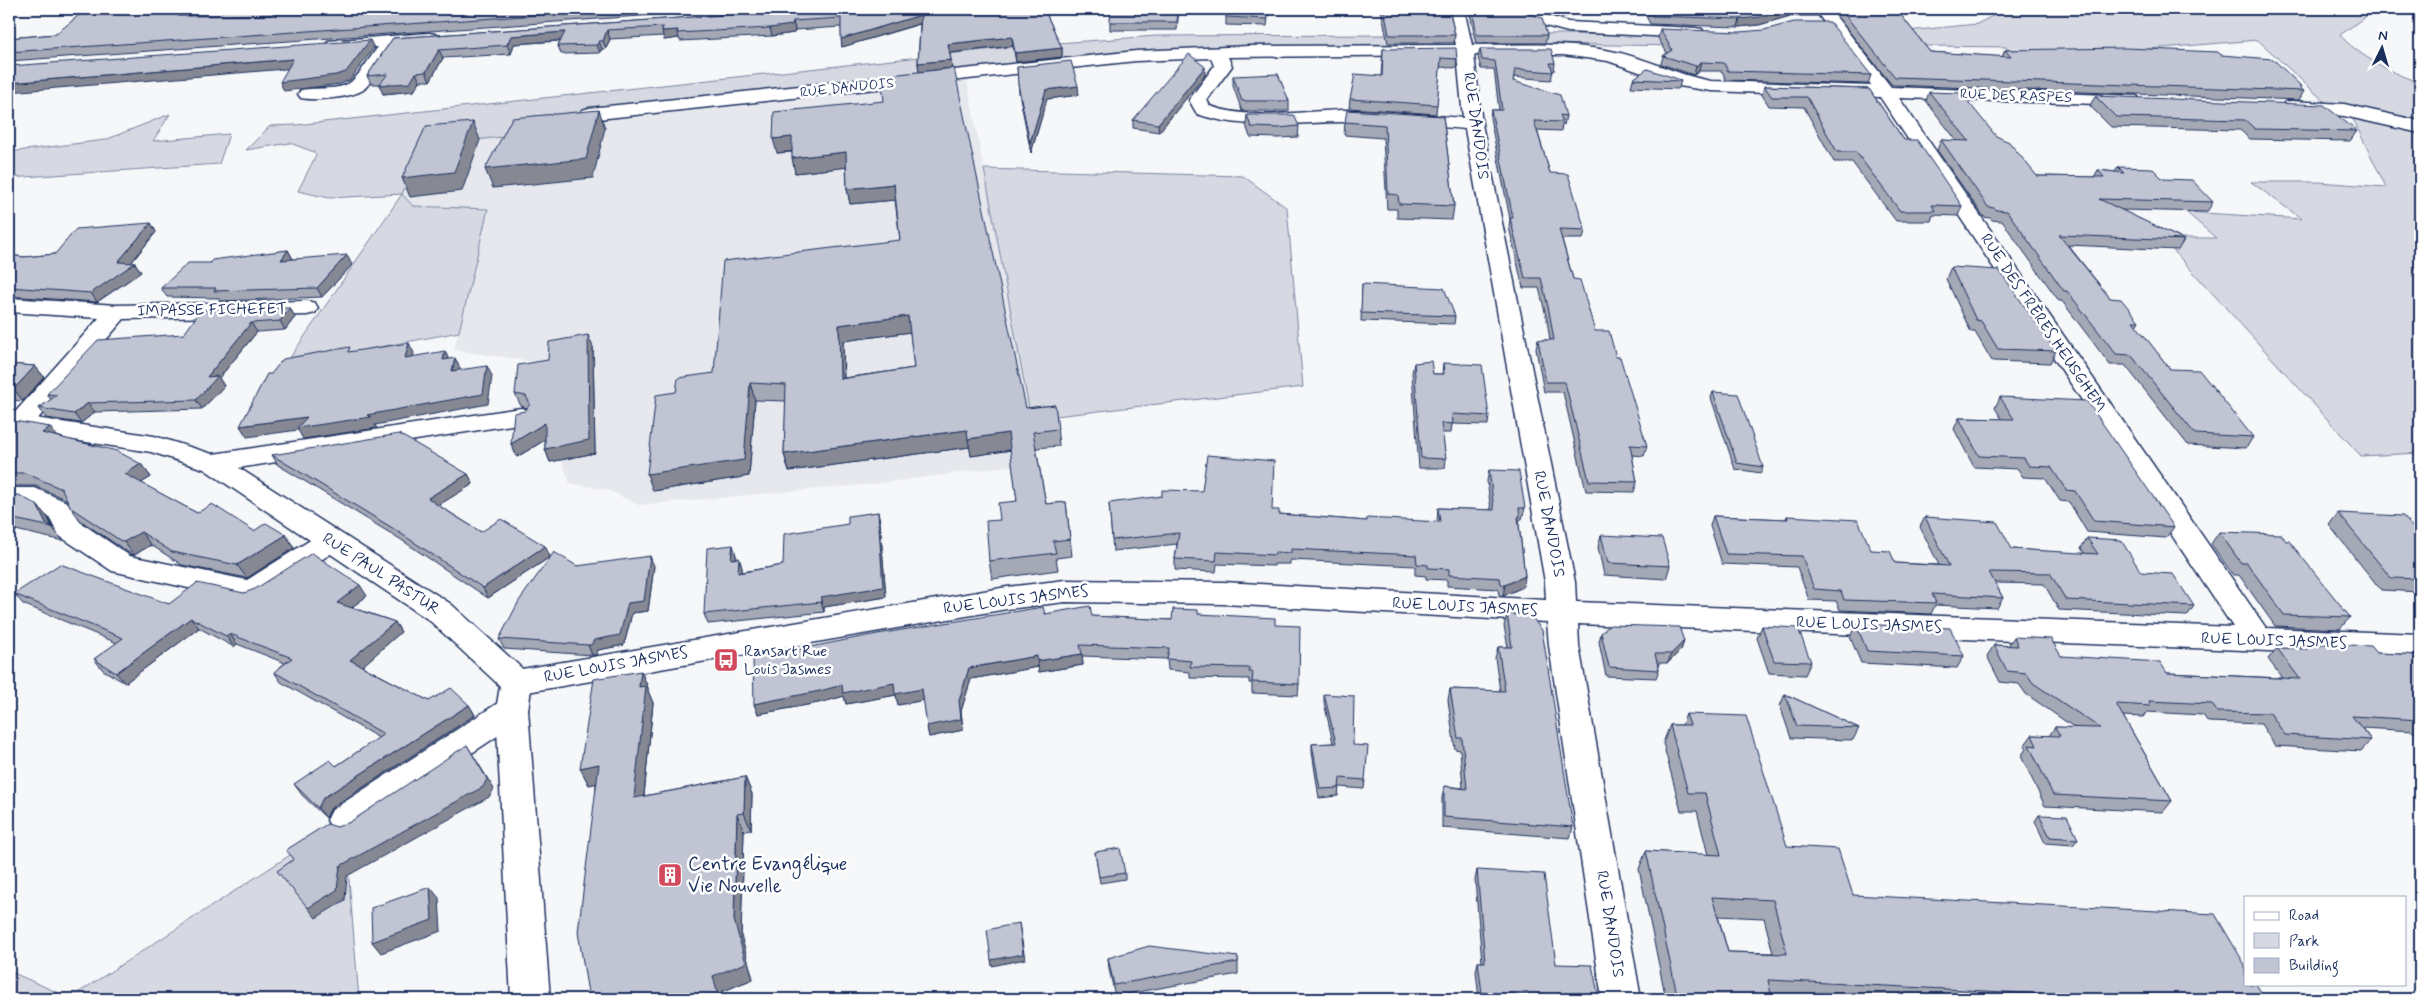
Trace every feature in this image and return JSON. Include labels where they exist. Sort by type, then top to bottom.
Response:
[{"type":"street","name":"RUE DANDOIS","points":[[1456,9],[1465,50],[1473,124],[1560,582],[1564,646],[1622,999]]},
{"type":"street","points":[[1514,9],[1548,22],[1568,27],[1708,33]]},
{"type":"street","name":"RUE DES FRÈRES HEUSGHEM","points":[[1824,18],[1886,92],[2258,641]]},
{"type":"street","points":[[319,46],[446,37]]},
{"type":"street","points":[[307,94],[342,91],[357,86],[390,42]]},
{"type":"street","name":"RUE DANDOIS","points":[[589,114],[1127,57],[1218,53],[1465,50]]},
{"type":"street","name":"RUE DES RASPES","points":[[1465,50],[1563,50],[1611,56],[1685,82],[1711,86],[2146,101]]},
{"type":"street","points":[[1218,53],[1223,66],[1215,80],[1202,92],[1198,100],[1203,110],[1216,116],[1237,120],[1349,116],[1473,124]]},
{"type":"street","points":[[2271,105],[2344,110],[2420,127]]},
{"type":"street","name":"IMPASSE FICHEFET","points":[[9,305],[117,312],[307,308]]},
{"type":"street","name":"IMPASSE FICHEFET","points":[[12,425],[117,312]]},
{"type":"street","name":"RUE PAUL PASTUR","points":[[213,462],[521,416]]},
{"type":"street","name":"RUE PAUL PASTUR","points":[[12,425],[154,444],[213,462],[440,612],[514,696]]},
{"type":"street","points":[[13,500],[35,497],[61,510],[68,528],[122,564],[251,591],[330,541]]},
{"type":"street","name":"RUE LOUIS JASMES","points":[[514,696],[1007,598],[1065,591],[1222,593],[1562,612],[2420,646]]},
{"type":"street","points":[[344,820],[514,696]]},
{"type":"street","points":[[514,696],[532,999]]},
{"type":"shaded area","points":[[966,75],[1039,462],[874,484],[639,505],[608,490],[570,483],[545,414],[544,363],[454,350],[488,209],[413,206],[402,194],[423,146],[589,114]]},
{"type":"green space","points":[[226,9],[283,9],[273,21],[206,28]]},
{"type":"green space","points":[[2006,9],[2376,9],[2340,35],[2356,50],[2377,64],[2420,82],[2420,120],[2325,102],[2258,40],[2014,60],[2006,47],[1862,45],[1857,36],[1977,24]]},
{"type":"green space","points":[[1469,33],[1748,36],[1687,46],[1472,43]]},
{"type":"green space","points":[[1387,35],[1431,39],[1444,46],[1269,46],[588,110],[580,128],[423,146],[402,194],[329,198],[298,191],[316,155],[314,152],[290,143],[246,150],[270,126],[296,125],[1030,45],[1156,36]]},
{"type":"green space","points":[[2349,111],[2420,127],[2420,453],[2361,456],[2162,238],[2216,238],[2186,212],[2302,219],[2251,182],[2318,182],[2386,187]]},
{"type":"green space","points":[[170,114],[153,141],[229,134],[219,164],[9,178],[9,152],[105,140]]},
{"type":"green space","points":[[984,169],[1243,176],[1287,208],[1303,387],[1031,419]]},
{"type":"green space","points":[[402,194],[413,206],[488,209],[459,332],[285,365]]},
{"type":"green space","points":[[344,820],[359,999],[9,999],[9,971],[70,998]]},
{"type":"building","points":[[186,9],[178,16],[271,15],[273,13],[312,9],[622,9],[9,52],[9,38],[56,34],[79,15]]},
{"type":"building","points":[[808,9],[1044,9],[1062,48],[1015,53],[1012,37],[948,44],[951,60],[918,63],[921,15],[841,39],[841,18],[793,21],[792,25],[770,28],[677,33],[678,30],[662,31],[663,27],[607,30],[603,41],[599,41],[597,45],[558,46],[565,32],[511,36],[507,45],[439,50],[426,72],[416,73],[410,83],[379,85],[388,74],[367,76],[393,38]]},
{"type":"building","points":[[1111,9],[1178,9],[1177,22],[1110,22]]},
{"type":"building","points":[[1227,9],[1268,9],[1267,19],[1226,17]]},
{"type":"building","points":[[1384,9],[1449,9],[1455,35],[1389,35]]},
{"type":"building","points":[[1472,9],[1515,9],[1542,18],[1547,35],[1477,35]]},
{"type":"building","points":[[1648,9],[1791,9],[1761,17],[1740,19],[1652,16]]},
{"type":"building","points":[[1840,9],[1896,9],[1930,52],[2011,57],[2005,50],[2125,48],[2218,52],[2221,55],[2273,59],[2304,91],[1895,77]]},
{"type":"building","points":[[1794,22],[1830,22],[1871,75],[1728,71],[1724,63],[1701,62],[1696,66],[1663,56],[1672,50],[1660,29],[1740,32],[1764,30]]},
{"type":"building","points":[[370,40],[346,72],[280,82],[293,59],[9,83],[9,66]]},
{"type":"building","points":[[1456,48],[1457,59],[1441,58],[1437,105],[1350,99],[1355,74],[1382,76],[1383,49]]},
{"type":"building","points":[[1480,49],[1551,49],[1555,63],[1550,63],[1553,72],[1515,69],[1513,81],[1560,95],[1566,116],[1560,115],[1563,122],[1534,121],[1550,173],[1568,174],[1585,230],[1559,229],[1573,279],[1580,280],[1595,331],[1609,331],[1616,357],[1620,357],[1647,446],[1630,445],[1637,482],[1589,481],[1565,382],[1546,382],[1538,340],[1554,340],[1549,311],[1541,278],[1525,278],[1510,218],[1513,218],[1491,110],[1502,110],[1495,61],[1482,60]]},
{"type":"building","points":[[1189,54],[1205,67],[1158,124],[1133,120]]},
{"type":"building","points":[[1071,61],[1078,86],[1046,90],[1030,143],[1018,84],[1017,67]]},
{"type":"building","points":[[954,68],[1026,408],[1055,405],[1058,429],[1033,432],[1046,504],[1066,502],[1070,539],[1053,541],[1056,553],[989,561],[986,521],[1000,520],[998,503],[1017,501],[1008,433],[968,439],[967,430],[784,454],[786,385],[750,383],[744,460],[647,474],[656,395],[676,392],[678,378],[714,373],[723,261],[900,240],[894,184],[847,189],[846,152],[792,158],[792,137],[773,139],[774,112],[884,101],[881,76]],"holes":[[[908,316],[914,368],[840,379],[839,325]]]},
{"type":"building","points":[[1647,69],[1681,80],[1633,79]]},
{"type":"building","points":[[1278,74],[1289,101],[1242,101],[1233,76]]},
{"type":"building","points":[[1764,86],[1869,89],[1904,140],[1917,140],[1962,206],[1932,205],[1935,211],[1900,211],[1856,152],[1837,152],[1807,97],[1772,97]]},
{"type":"building","points":[[1929,92],[1961,93],[1996,136],[2009,142],[2037,176],[2104,177],[2098,170],[2124,173],[2118,167],[2152,168],[2163,179],[2192,180],[2213,202],[2099,199],[2184,240],[2059,235],[2110,298],[2121,299],[2139,321],[2133,321],[2170,369],[2199,370],[2253,437],[2195,434],[2131,355],[2116,354],[2067,291],[2064,291],[2007,211],[1988,207],[1941,140],[1969,141]]},
{"type":"building","points":[[2095,96],[2324,105],[2357,131],[2255,129],[2245,120],[2116,117]]},
{"type":"building","points":[[599,110],[586,159],[485,169],[512,118]]},
{"type":"building","points":[[1347,110],[1443,116],[1454,206],[1399,204],[1398,195],[1388,194],[1385,125],[1345,122]]},
{"type":"building","points":[[1247,115],[1294,115],[1299,126],[1279,128],[1251,127]]},
{"type":"building","points":[[473,122],[454,172],[402,178],[426,126]]},
{"type":"building","points":[[151,223],[118,262],[135,263],[91,293],[9,287],[9,255],[24,257],[55,254],[76,229]]},
{"type":"building","points":[[288,250],[281,260],[347,255],[317,288],[214,291],[216,288],[161,288],[188,263],[211,263],[212,260]]},
{"type":"building","points":[[1951,267],[1999,270],[2056,351],[1998,349],[1981,321],[1976,320]]},
{"type":"building","points":[[1362,284],[1444,288],[1455,316],[1361,313]]},
{"type":"building","points":[[290,308],[280,321],[251,323],[207,377],[218,376],[196,400],[88,403],[74,414],[39,408],[57,395],[47,394],[98,340],[184,334],[201,310]]},
{"type":"building","points":[[588,335],[589,440],[545,449],[545,423],[511,444],[514,413],[525,411],[530,404],[526,396],[515,394],[518,365],[548,360],[549,342]]},
{"type":"building","points":[[409,343],[405,358],[445,351],[443,360],[455,358],[452,371],[487,366],[483,394],[367,415],[371,417],[297,428],[307,417],[240,426],[267,374],[271,374],[283,359],[350,347],[348,352]]},
{"type":"building","points":[[1431,361],[1433,374],[1444,374],[1443,363],[1482,365],[1489,416],[1452,414],[1453,424],[1441,423],[1446,459],[1421,458],[1414,363]]},
{"type":"building","points":[[9,364],[35,366],[14,389],[9,389]]},
{"type":"building","points":[[1713,392],[1738,394],[1763,467],[1737,463]]},
{"type":"building","points":[[2000,397],[2087,401],[2174,527],[2094,521],[2075,491],[2066,490],[2051,467],[2029,466],[2024,458],[1979,456],[1959,418],[2014,419]]},
{"type":"building","points":[[14,421],[50,427],[42,433],[117,451],[141,464],[125,474],[197,513],[212,504],[254,531],[266,523],[286,535],[237,565],[172,552],[141,532],[124,542],[121,541],[71,508],[62,489],[25,473],[9,473],[9,425]]},
{"type":"building","points":[[399,434],[468,474],[428,498],[481,532],[501,519],[545,546],[483,588],[394,529],[272,455]]},
{"type":"building","points":[[1207,455],[1274,461],[1272,510],[1279,510],[1279,514],[1367,521],[1367,518],[1440,522],[1438,508],[1494,510],[1489,470],[1519,471],[1525,508],[1519,508],[1520,517],[1518,517],[1525,576],[1505,585],[1501,584],[1500,578],[1449,575],[1449,569],[1428,568],[1428,565],[1417,564],[1416,555],[1291,549],[1291,553],[1275,552],[1275,555],[1217,552],[1216,561],[1175,559],[1179,533],[1112,540],[1109,503],[1162,496],[1162,490],[1202,491]]},
{"type":"building","points":[[9,495],[19,495],[37,505],[46,523],[52,527],[9,518]]},
{"type":"building","points":[[878,512],[883,587],[821,597],[821,602],[704,614],[707,548],[733,545],[731,559],[739,558],[738,573],[783,565],[784,534],[848,524],[848,516]]},
{"type":"building","points":[[2338,513],[2403,516],[2420,536],[2420,579],[2391,578]]},
{"type":"building","points":[[1713,516],[1788,519],[1787,516],[1858,520],[1871,550],[1890,551],[1895,563],[1949,566],[1925,517],[1997,522],[2012,549],[2098,554],[2087,538],[2121,540],[2141,572],[2173,574],[2194,606],[2066,600],[2050,573],[1989,572],[2003,598],[1932,594],[1936,603],[1844,600],[1841,591],[1814,589],[1802,556],[1726,554]]},
{"type":"building","points":[[2219,532],[2281,534],[2286,541],[2289,541],[2350,617],[2284,615],[2247,563],[2241,563]]},
{"type":"building","points":[[1601,535],[1662,538],[1670,566],[1608,563]]},
{"type":"building","points":[[554,552],[577,566],[650,556],[644,601],[628,603],[620,635],[594,640],[591,645],[499,639],[519,601]]},
{"type":"building","points":[[312,553],[360,585],[337,603],[395,622],[350,660],[429,701],[451,688],[469,705],[323,798],[318,808],[294,784],[330,760],[336,766],[384,734],[274,672],[292,658],[230,634],[226,636],[191,618],[116,673],[94,659],[123,638],[14,594],[60,564],[169,604],[197,583],[244,593],[255,589]]},
{"type":"building","points":[[1090,606],[1092,616],[1172,620],[1173,609],[1198,610],[1198,614],[1275,618],[1275,625],[1300,626],[1299,684],[1252,682],[1253,672],[1249,672],[1250,668],[1190,667],[1191,661],[1167,659],[1169,648],[1080,645],[1082,654],[1037,661],[1037,656],[969,668],[959,701],[961,719],[927,726],[922,689],[895,694],[894,683],[843,693],[842,685],[754,704],[753,658],[877,634],[1043,607],[1045,614]]},
{"type":"building","points":[[1507,614],[1531,616],[1542,630],[1573,827],[1444,817],[1444,786],[1467,789],[1462,738],[1458,738],[1450,689],[1505,691],[1498,647],[1512,647]]},
{"type":"building","points":[[1856,624],[1950,628],[1964,656],[1867,651]]},
{"type":"building","points":[[1610,625],[1679,627],[1684,641],[1671,654],[1655,654],[1659,670],[1609,667],[1601,633]]},
{"type":"building","points":[[1762,626],[1798,628],[1811,662],[1774,661]]},
{"type":"building","points":[[2014,637],[2051,639],[2061,656],[2160,662],[2167,673],[2300,679],[2277,648],[2308,649],[2304,643],[2371,646],[2377,653],[2420,655],[2420,720],[2352,716],[2371,740],[2285,735],[2270,713],[2217,712],[2212,704],[2149,701],[2151,706],[2116,704],[2172,801],[2053,795],[2029,745],[2037,746],[2032,735],[2060,736],[2055,727],[2100,728],[2033,683],[2026,673],[2007,671],[1994,645],[2018,646]]},
{"type":"building","points":[[641,671],[639,687],[646,686],[634,798],[745,777],[744,813],[737,814],[734,920],[746,963],[713,976],[719,999],[589,999],[578,932],[599,764],[580,768],[594,679]]},
{"type":"building","points":[[1324,694],[1354,696],[1353,745],[1368,746],[1365,780],[1340,778],[1339,788],[1320,789],[1312,744],[1336,743]]},
{"type":"building","points":[[1785,694],[1859,728],[1797,726]]},
{"type":"building","points":[[1686,714],[1746,716],[1787,846],[1838,849],[1853,895],[2215,914],[2244,963],[2244,986],[2257,986],[2265,999],[2142,999],[1768,980],[1772,999],[1678,999],[1646,851],[1721,855],[1705,793],[1688,793],[1670,725],[1690,725]],"holes":[[[1712,897],[1773,900],[1787,954],[1728,952]]]},
{"type":"building","points":[[467,745],[487,779],[483,787],[340,866],[337,890],[308,908],[277,871],[294,859],[286,850],[327,824],[337,827],[350,822]]},
{"type":"building","points":[[2039,815],[2067,816],[2078,839],[2050,837]]},
{"type":"building","points":[[1120,848],[1125,873],[1099,877],[1095,852]]},
{"type":"building","points":[[1477,870],[1544,874],[1556,964],[1592,965],[1599,998],[1482,993],[1478,962],[1485,962]]},
{"type":"building","points":[[430,887],[432,920],[372,942],[371,908]]},
{"type":"building","points":[[1019,923],[1023,954],[991,960],[987,930]]},
{"type":"building","points":[[1149,946],[1238,957],[1238,962],[1114,985],[1108,958]]},
{"type":"place","name":"Ransart Rue Louis Jasmes","points":[[726,660]]},
{"type":"place","name":"Centre Evangélique Vie Nouvelle","points":[[670,875]]}]
